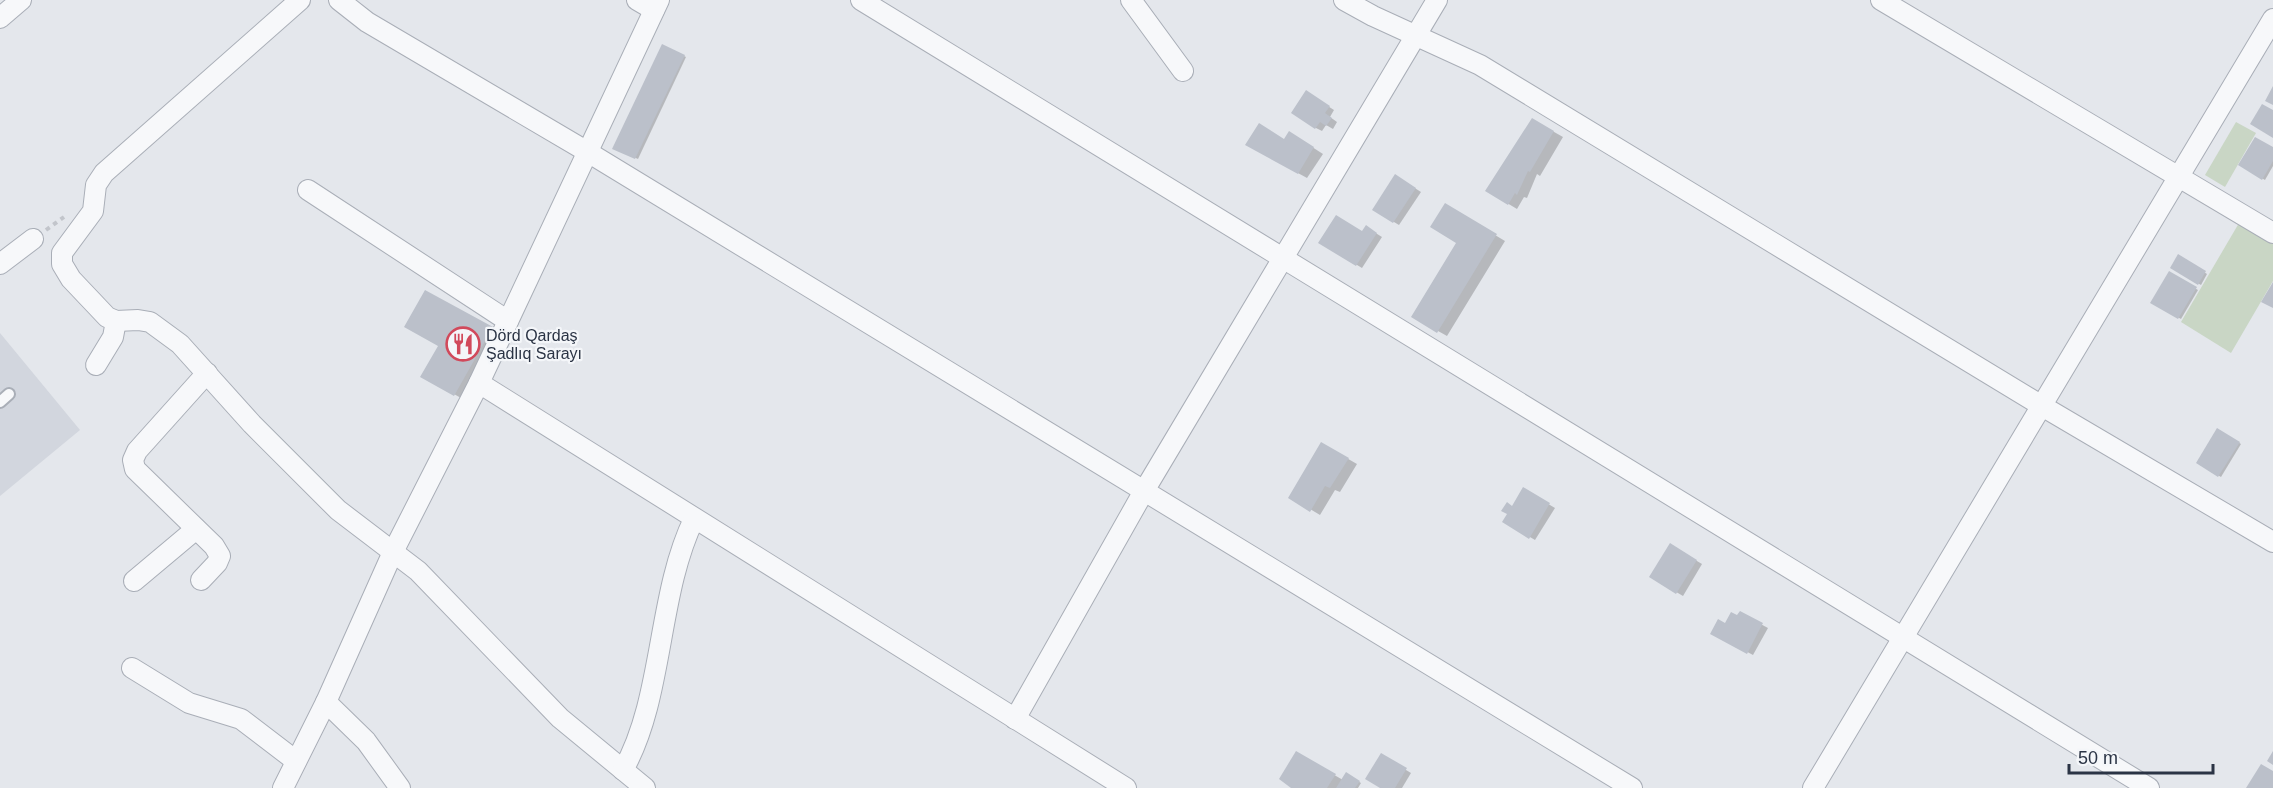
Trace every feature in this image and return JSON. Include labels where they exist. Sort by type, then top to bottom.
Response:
[{"type":"street","points":[[0,18],[21,0]]},
{"type":"street","points":[[300,0],[104,173],[96,184],[93,211],[62,253],[62,264],[71,279],[96,307],[116,321],[138,320],[159,328],[180,344],[252,424],[338,510],[418,571],[560,718],[645,788]]},
{"type":"street","points":[[339,0],[367,22],[586,151],[1632,788]]},
{"type":"street","points":[[283,788],[326,702],[393,552],[479,383],[656,5],[637,0]]},
{"type":"street","points":[[861,0],[2148,788]]},
{"type":"street","points":[[1131,0],[1183,71]]},
{"type":"street","points":[[1344,0],[1373,16],[1480,65],[2042,406],[2273,542]]},
{"type":"street","points":[[1015,719],[1144,491],[1285,259],[1437,0]]},
{"type":"street","points":[[1881,0],[2273,233]]},
{"type":"street","points":[[1813,788],[2273,19]]},
{"type":"street","points":[[309,190],[508,321]]},
{"type":"street","points":[[0,264],[33,239]]},
{"type":"street","points":[[96,364],[113,337],[116,321]]},
{"type":"street","points":[[201,580],[217,563],[220,556],[214,546],[135,469],[133,460],[137,451],[207,373]]},
{"type":"street","points":[[479,383],[1126,788]]},
{"type":"street","points":[[623,770],[638,742],[680,554],[694,519]]},
{"type":"street","points":[[134,581],[196,529]]},
{"type":"street","points":[[132,668],[189,703],[241,719],[296,761]]},
{"type":"street","points":[[326,702],[366,741],[400,788]]},
{"type":"shaded area","points":[[0,333],[80,430],[0,496]]},
{"type":"green space","points":[[2236,122],[2256,133],[2225,187],[2205,175]]},
{"type":"green space","points":[[2239,223],[2273,243],[2273,281],[2231,353],[2181,322]]},
{"type":"building","points":[[662,44],[685,55],[635,159],[612,149]]},
{"type":"building","points":[[2273,86],[2273,105],[2265,101]]},
{"type":"building","points":[[1306,90],[1330,106],[1325,113],[1332,118],[1326,126],[1320,122],[1315,129],[1291,113]]},
{"type":"building","points":[[2262,104],[2273,110],[2273,138],[2250,124]]},
{"type":"building","points":[[1532,118],[1554,131],[1530,172],[1528,171],[1517,195],[1515,193],[1508,205],[1485,191]]},
{"type":"building","points":[[1259,123],[1284,139],[1289,131],[1314,147],[1298,174],[1245,145]]},
{"type":"building","points":[[2255,137],[2273,147],[2273,161],[2262,180],[2238,165]]},
{"type":"building","points":[[1395,174],[1416,188],[1393,223],[1372,210]]},
{"type":"building","points":[[1445,203],[1497,234],[1437,333],[1411,317],[1456,243],[1430,227]]},
{"type":"building","points":[[1336,215],[1362,231],[1366,225],[1377,233],[1356,266],[1318,243]]},
{"type":"building","points":[[2178,254],[2206,271],[2198,285],[2170,268]]},
{"type":"building","points":[[2169,271],[2197,287],[2178,319],[2150,303]]},
{"type":"building","points":[[2273,282],[2273,308],[2261,302]]},
{"type":"building","points":[[425,290],[493,327],[454,396],[420,377],[438,346],[404,327]]},
{"type":"building","points":[[2217,428],[2240,442],[2218,477],[2196,463]]},
{"type":"building","points":[[1321,442],[1349,458],[1330,488],[1325,486],[1310,512],[1288,498]]},
{"type":"building","points":[[1523,487],[1550,503],[1529,539],[1502,522],[1507,514],[1501,511],[1507,502],[1512,506]]},
{"type":"building","points":[[1670,543],[1697,560],[1676,594],[1649,577]]},
{"type":"building","points":[[1740,611],[1763,623],[1747,654],[1710,634],[1718,619],[1725,623],[1731,612],[1737,615]]},
{"type":"building","points":[[1296,751],[1336,774],[1327,788],[1291,788],[1279,779]]},
{"type":"building","points":[[2273,751],[2273,765],[2267,761]]},
{"type":"building","points":[[1381,753],[1407,768],[1395,788],[1380,788],[1365,779]]},
{"type":"building","points":[[2261,764],[2273,771],[2273,788],[2246,788]]},
{"type":"building","points":[[1346,772],[1360,781],[1355,788],[1336,788]]},
{"type":"place","name":"Dörd Qardaş Şadlıq Sarayı","points":[[463,344]]}]
